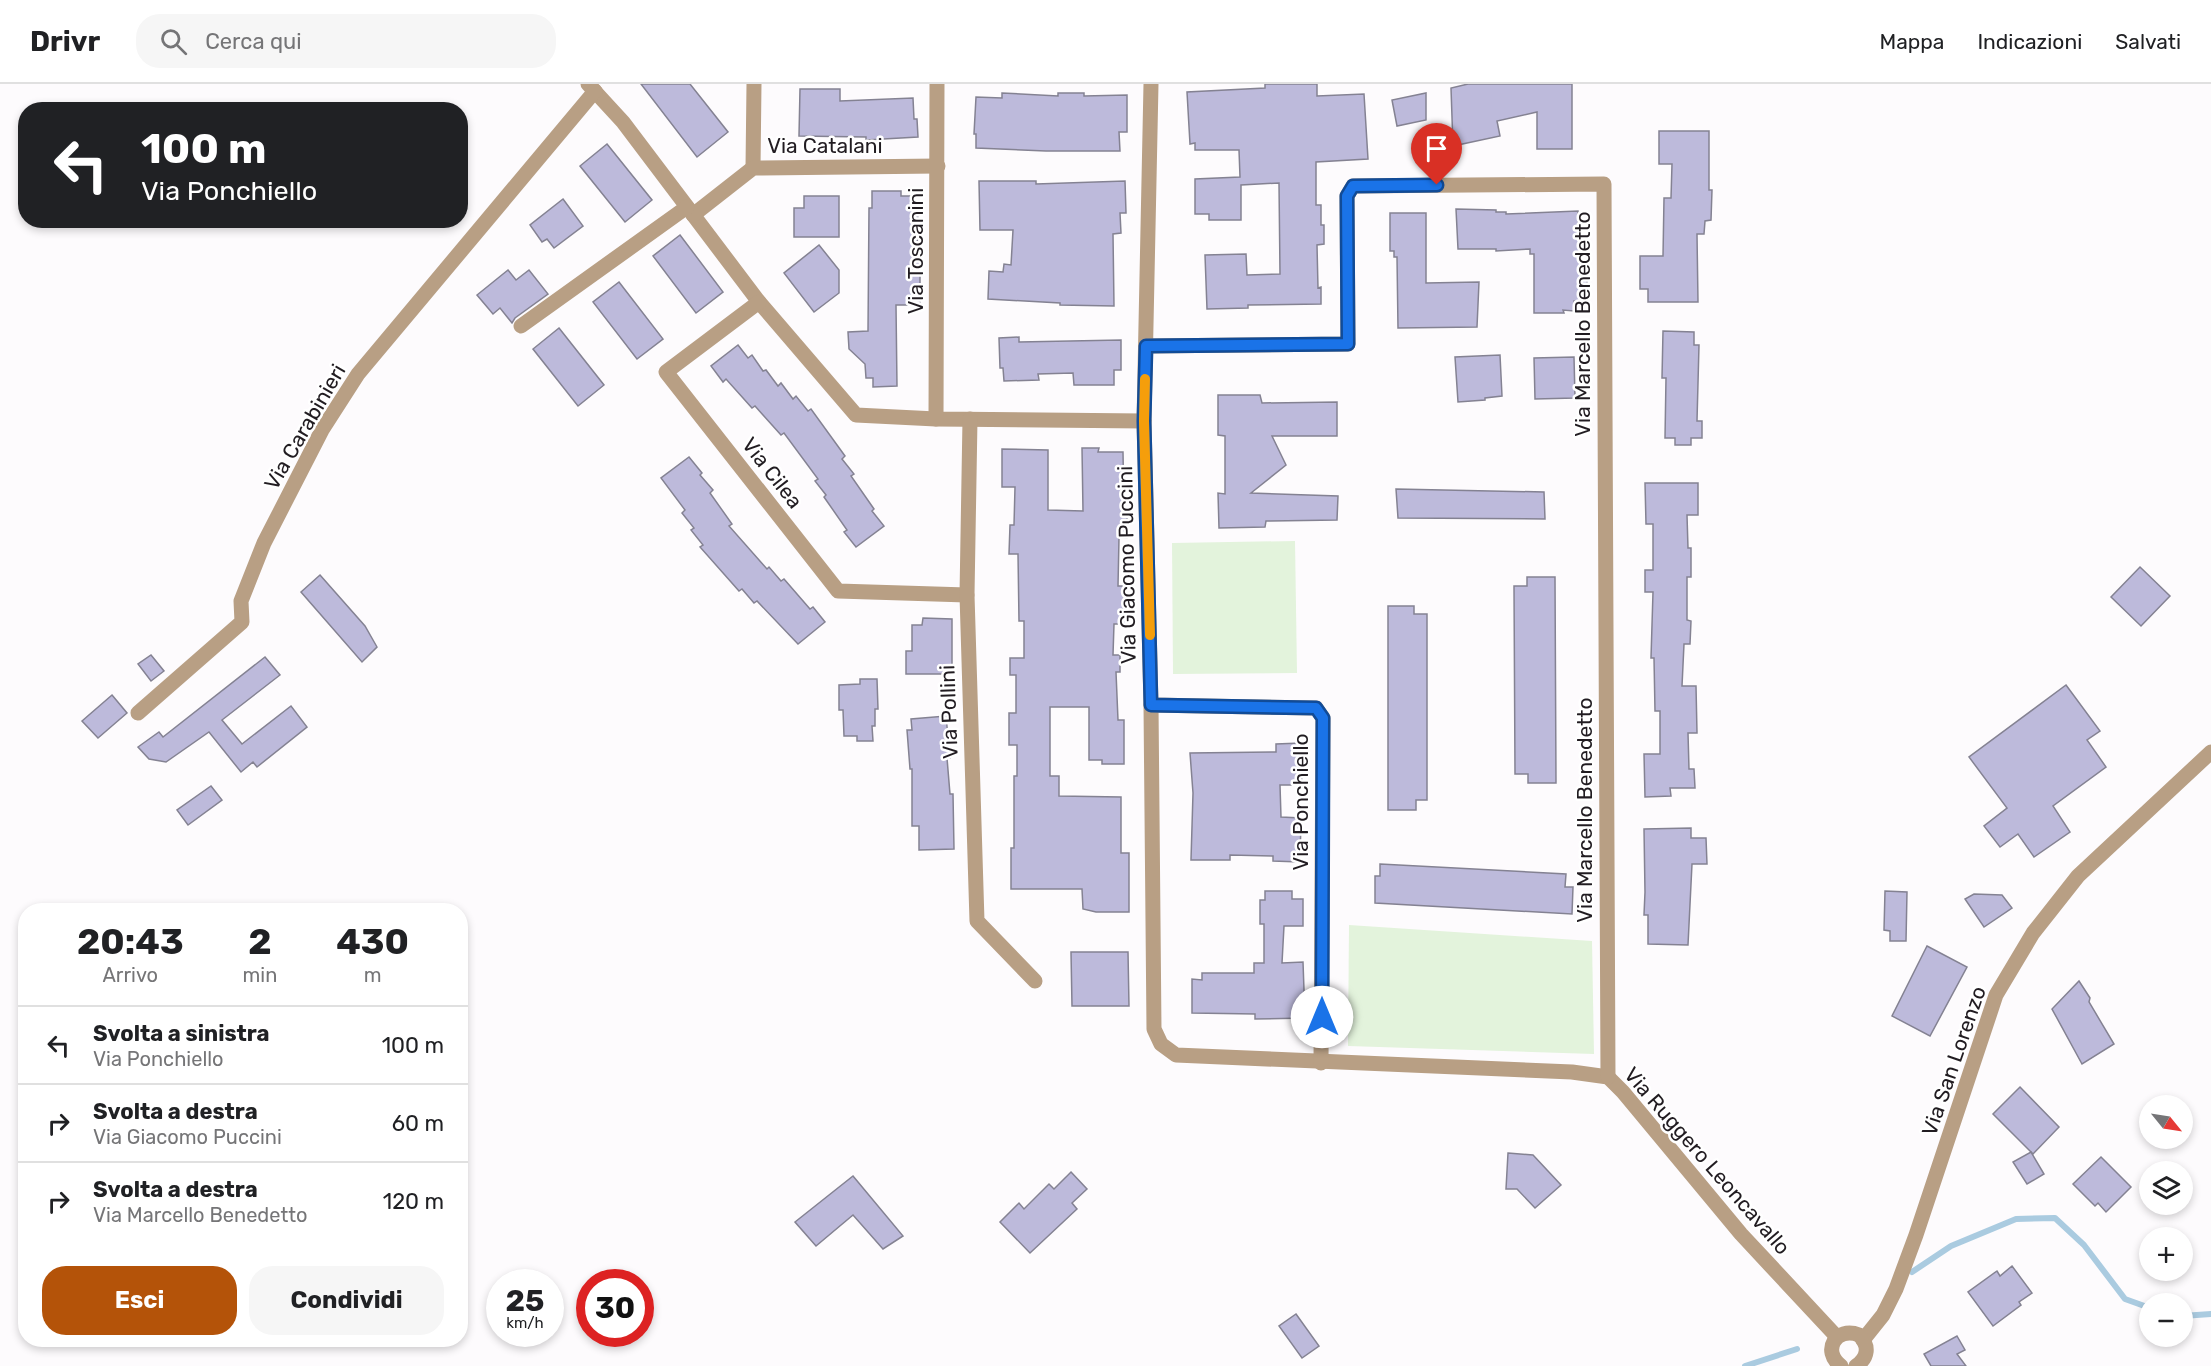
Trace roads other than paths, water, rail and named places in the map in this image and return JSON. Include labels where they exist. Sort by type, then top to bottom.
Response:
[{"type":"street","points":[[753,168],[754,84]]},
{"type":"street","name":"Via Toscanini","points":[[936,419],[937,84]]},
{"type":"street","name":"Via Giacomo Puccini","points":[[1151,84],[1144,421],[1151,705],[1154,1029],[1161,1044]]},
{"type":"street","points":[[591,88],[623,122],[759,302],[855,415],[936,419],[1144,421]]},
{"type":"street","name":"Via Carabinieri","points":[[138,713],[242,622],[241,601],[264,543],[322,430],[358,374],[591,88]]},
{"type":"street","name":"Via Catalani","points":[[690,211],[753,168],[938,166]]},
{"type":"street","name":"Via Marcello Benedetto","points":[[1146,346],[1348,344],[1347,196],[1353,186],[1604,184],[1608,1077]]},
{"type":"street","points":[[521,326],[690,211]]},
{"type":"street","name":"Via Cilea","points":[[759,302],[666,372],[838,591],[967,595]]},
{"type":"street","name":"Via Pollini","points":[[970,419],[967,595],[977,921],[1035,981]]},
{"type":"street","name":"Via Ponchiello","points":[[1151,705],[1316,708],[1323,718],[1321,1063]]},
{"type":"street","name":"Via San Lorenzo","points":[[1863,1340],[1883,1315],[1917,1235],[1996,995],[2033,933],[2079,876],[2211,752]]},
{"type":"street","name":"Via Ruggero Leoncavallo","points":[[1161,1044],[1176,1055],[1572,1072],[1608,1077],[1741,1234],[1837,1337]]},
{"type":"street","points":[[1835,1365],[1832,1347],[1837,1337],[1847,1332],[1859,1335],[1863,1340],[1866,1354],[1858,1366]]},
{"type":"waterway","points":[[1912,1272],[1951,1246],[2016,1219],[2055,1218],[2084,1245],[2125,1299],[2139,1304]]},
{"type":"waterway","points":[[2193,1315],[2211,1314]]},
{"type":"waterway","points":[[1745,1366],[1797,1349]]}]
